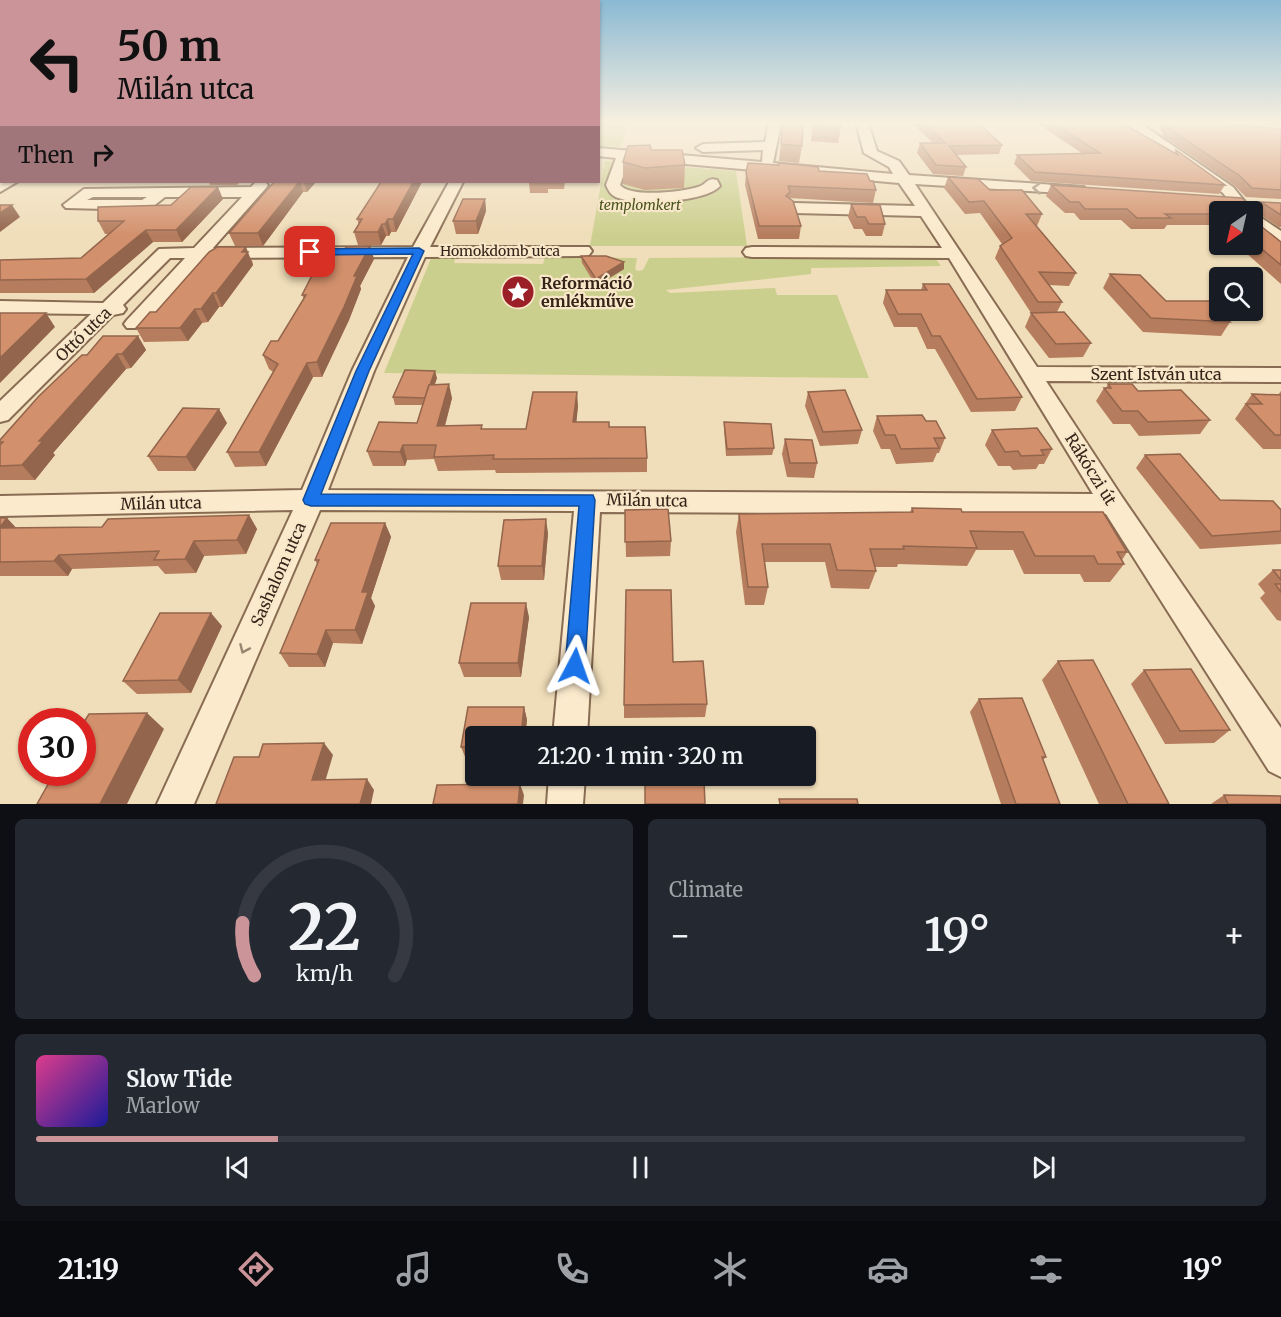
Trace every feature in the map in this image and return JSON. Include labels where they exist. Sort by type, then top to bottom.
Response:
[{"type":"street","points":[[622,161],[613,185],[619,193],[629,196],[687,195],[709,190],[713,186],[712,183]]},
{"type":"street","points":[[702,161],[904,179],[1089,191]]},
{"type":"street","points":[[767,166],[768,161]]},
{"type":"street","name":"Rákóczi út","points":[[887,161],[894,164],[954,253],[1113,504],[1281,759]]},
{"type":"street","points":[[1187,161],[1220,183],[1241,201]]},
{"type":"street","name":"Sashalom utca","points":[[175,804],[311,500],[363,371],[419,251],[455,183]]},
{"type":"street","points":[[161,192],[259,187]]},
{"type":"street","points":[[134,324],[259,187]]},
{"type":"street","points":[[794,208],[925,211]]},
{"type":"street","points":[[1263,222],[1281,239]]},
{"type":"street","name":"Homokdomb utca","points":[[165,253],[583,251]]},
{"type":"street","points":[[752,252],[954,253]]},
{"type":"street","name":"Ottó utca","points":[[0,414],[165,253]]},
{"type":"street","points":[[0,307],[148,309]]},
{"type":"street","name":"Szent István utca","points":[[1031,374],[1281,375]]},
{"type":"street","name":"Milán utca","points":[[0,506],[311,500],[1113,504]]},
{"type":"street","points":[[571,726],[588,500]]},
{"type":"street","points":[[565,804],[566,786]]},
{"type":"green space","name":"templomkert","points":[[605,161],[736,171],[747,246],[590,246]]},
{"type":"green space","points":[[432,256],[456,256],[454,263],[543,264],[545,257],[637,258],[635,269],[638,271],[643,270],[649,258],[921,256],[935,258],[941,266],[811,268],[811,274],[666,290],[670,293],[775,288],[777,295],[837,295],[869,378],[384,373]]},
{"type":"building","points":[[684,161],[685,165],[645,168],[623,162]]},
{"type":"building","points":[[933,161],[961,161],[966,167],[936,165]]},
{"type":"building","points":[[1023,161],[1191,161],[1225,185],[1035,172]]},
{"type":"building","points":[[1217,161],[1281,161],[1281,190],[1252,188],[1240,176]]},
{"type":"building","points":[[748,163],[779,165],[779,163],[818,167],[819,171],[867,174],[876,190],[788,186],[790,192],[786,196],[793,201],[801,226],[759,226],[746,173]]},
{"type":"building","points":[[948,177],[978,179],[990,190],[1022,190],[1042,214],[1026,214],[1076,273],[1039,272],[1062,302],[1038,302],[1000,246],[1012,238],[984,201],[969,202]]},
{"type":"building","points":[[273,183],[298,183],[258,233],[229,233]]},
{"type":"building","points":[[380,183],[412,183],[393,219],[388,219],[385,224],[382,224],[378,232],[354,232],[362,219],[357,219]]},
{"type":"building","points":[[1051,185],[1242,198],[1245,201],[1209,201],[1209,214],[1165,214],[1171,218],[1137,218],[1127,209],[1085,209],[1079,202],[1070,202]]},
{"type":"building","points":[[191,187],[218,187],[176,230],[146,230],[86,279],[0,280],[0,260],[81,258],[124,221],[98,221],[98,207],[171,205]]},
{"type":"building","points":[[463,199],[485,199],[476,221],[453,221]]},
{"type":"building","points":[[1263,202],[1281,203],[1281,215],[1263,203]]},
{"type":"building","points":[[851,204],[880,205],[885,224],[869,224],[865,217],[857,217]]},
{"type":"building","points":[[0,205],[12,205],[0,213]]},
{"type":"building","points":[[1263,228],[1281,242],[1281,265],[1263,250]]},
{"type":"building","points":[[370,246],[354,276],[357,276],[344,307],[317,362],[307,363],[259,452],[227,452],[278,364],[263,355],[271,341],[278,341],[306,295],[302,295],[323,254],[342,254],[346,247]]},
{"type":"building","points":[[217,247],[246,247],[242,252],[248,252],[201,309],[195,309],[180,328],[136,328],[150,312],[156,312],[209,252]]},
{"type":"building","points":[[581,256],[606,256],[624,262],[596,279]]},
{"type":"building","points":[[1110,274],[1140,275],[1166,301],[1209,301],[1209,321],[1151,318]]},
{"type":"building","points":[[923,284],[949,284],[1022,397],[977,399],[940,336],[932,336],[921,314],[898,314],[886,290],[927,290]]},
{"type":"building","points":[[1064,312],[1091,343],[1056,344],[1031,313]]},
{"type":"building","points":[[0,313],[46,313],[0,358]]},
{"type":"building","points":[[103,336],[138,336],[122,354],[117,354],[39,441],[43,441],[22,465],[0,466],[0,445],[3,442],[0,440],[39,396],[82,355],[87,355]]},
{"type":"building","points":[[405,370],[435,371],[425,398],[393,397]]},
{"type":"building","points":[[449,384],[437,426],[482,425],[481,429],[526,429],[533,392],[577,392],[573,422],[609,422],[609,427],[645,427],[647,458],[493,459],[494,455],[434,457],[436,445],[403,445],[400,452],[367,451],[379,422],[417,423],[429,385]]},
{"type":"building","points":[[1108,384],[1132,384],[1138,391],[1181,390],[1210,420],[1148,422],[1138,411],[1122,411],[1104,388],[1111,388]]},
{"type":"building","points":[[845,390],[862,430],[823,432],[808,392]]},
{"type":"building","points":[[1252,394],[1281,395],[1281,435],[1275,435],[1246,404],[1262,404]]},
{"type":"building","points":[[183,408],[219,409],[186,457],[148,456]]},
{"type":"building","points":[[922,415],[926,421],[936,421],[945,438],[934,438],[939,448],[901,449],[895,435],[885,435],[877,416]]},
{"type":"building","points":[[724,422],[771,424],[774,448],[727,449]]},
{"type":"building","points":[[1037,428],[1052,449],[1041,450],[1044,455],[1021,456],[1018,451],[1005,452],[992,430]]},
{"type":"building","points":[[785,439],[812,440],[817,463],[790,463]]},
{"type":"building","points":[[1180,454],[1220,500],[1273,501],[1281,510],[1281,531],[1212,536],[1145,455]]},
{"type":"building","points":[[912,508],[961,509],[962,512],[1103,512],[1127,552],[1117,552],[1124,564],[1098,564],[1094,556],[1035,556],[1023,532],[970,531],[977,548],[903,546],[904,549],[870,549],[876,571],[837,570],[830,544],[762,544],[768,587],[748,587],[739,514],[913,512]]},
{"type":"building","points":[[668,509],[671,541],[625,542],[625,510]]},
{"type":"building","points":[[249,515],[237,540],[194,541],[185,559],[154,560],[159,551],[59,555],[54,561],[0,562],[0,528],[102,527],[108,519]]},
{"type":"building","points":[[0,518],[7,518],[0,527]]},
{"type":"building","points":[[546,519],[542,566],[498,566],[504,520]]},
{"type":"building","points":[[331,523],[385,523],[362,592],[368,592],[355,630],[326,630],[317,654],[280,653],[319,560],[315,560]]},
{"type":"building","points":[[1273,570],[1281,570],[1281,580]]},
{"type":"building","points":[[1275,584],[1281,584],[1281,592]]},
{"type":"building","points":[[626,590],[671,590],[673,662],[703,661],[707,704],[624,705]]},
{"type":"building","points":[[471,603],[526,603],[518,663],[459,663]]},
{"type":"building","points":[[160,613],[211,613],[178,680],[123,681]]},
{"type":"building","points":[[1093,660],[1169,804],[1128,804],[1058,661]]},
{"type":"building","points":[[1191,669],[1230,730],[1180,731],[1144,670]]},
{"type":"building","points":[[1022,698],[1046,757],[1042,757],[1060,804],[1016,804],[979,699]]},
{"type":"building","points":[[468,707],[524,707],[522,726],[465,726],[465,747],[461,747]]},
{"type":"building","points":[[147,713],[100,804],[37,804],[47,786],[96,786],[96,714]]},
{"type":"building","points":[[324,743],[312,780],[367,779],[360,804],[216,804],[234,757],[259,757],[263,744]]},
{"type":"building","points":[[437,785],[520,786],[518,804],[433,804]]},
{"type":"building","points":[[645,786],[704,786],[705,804],[645,804]]},
{"type":"building","points":[[1224,795],[1281,796],[1281,804],[1228,804]]},
{"type":"building","points":[[779,799],[857,799],[858,804],[780,804]]},
{"type":"place","name":"Reformáció emlékműve","points":[[518,292]]},
{"type":"route","points":[[310,252],[419,251],[363,371],[311,500],[588,500],[575,666]]}]
